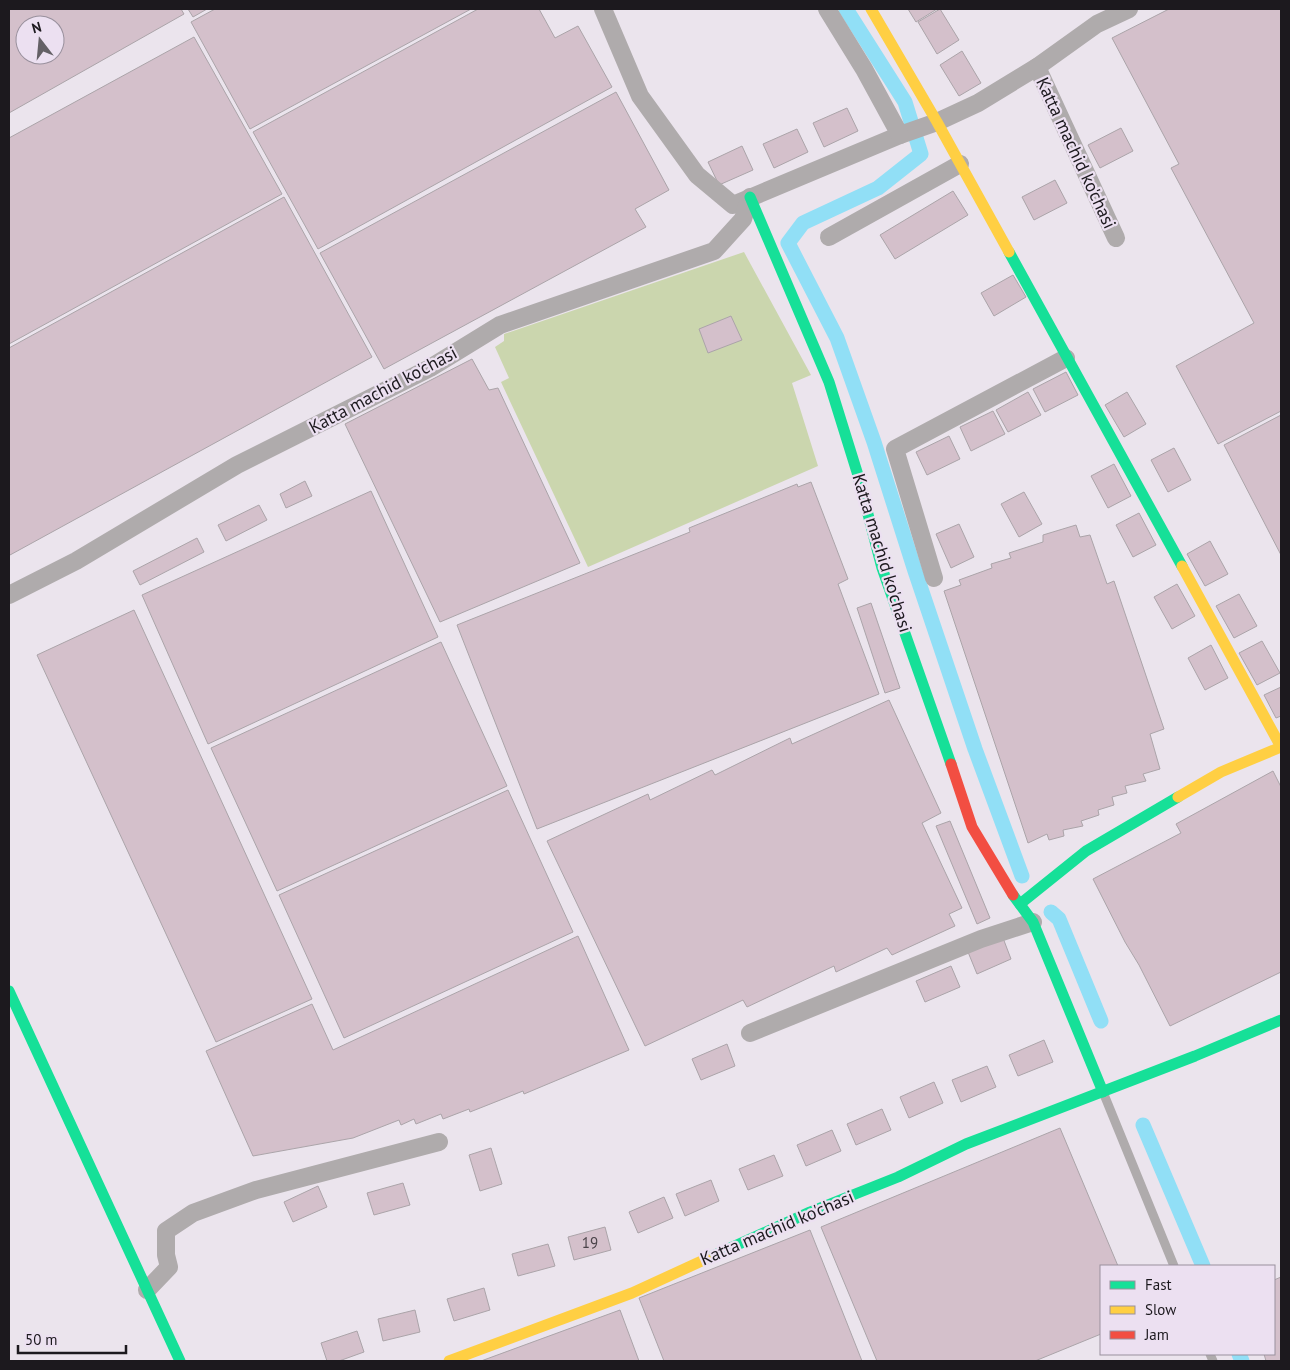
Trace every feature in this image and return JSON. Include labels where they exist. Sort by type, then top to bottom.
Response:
[{"type":"street","points":[[603,9],[640,96],[697,175],[733,205],[900,135],[864,69],[827,9]]},
{"type":"street","points":[[871,9],[937,122],[1281,747],[1221,772],[1086,851],[1020,904]]},
{"type":"street","name":"Katta machid ko'chasi","points":[[900,135],[937,122],[978,103],[1037,67],[1097,24],[1121,10]]},
{"type":"street","name":"Katta machid ko'chasi","points":[[1037,67],[1116,238]]},
{"type":"street","points":[[829,237],[960,164]]},
{"type":"street","name":"Katta machid ko'chasi","points":[[9,595],[76,562],[237,465],[430,368],[500,325],[714,251],[743,219],[750,197]]},
{"type":"street","name":"Katta machid ko'chasi","points":[[750,197],[828,382],[857,472],[882,568],[937,721],[972,827],[1008,888],[1033,922],[1103,1092]]},
{"type":"street","points":[[934,578],[895,449],[1066,358]]},
{"type":"street","points":[[750,1033],[981,940],[1033,922]]},
{"type":"street","points":[[9,991],[180,1361]]},
{"type":"street","name":"Katta machid ko'chasi","points":[[449,1361],[632,1293],[810,1212],[898,1178],[966,1144],[1103,1092],[1281,1020]]},
{"type":"street","points":[[147,1290],[170,1268],[166,1255],[166,1231],[193,1213],[256,1190],[439,1142]]},
{"type":"lane","points":[[1103,1092],[1174,1265]]},
{"type":"green space","points":[[744,252],[811,375],[792,383],[818,466],[588,567],[501,382],[509,378],[495,347],[504,341],[504,334]]},
{"type":"building","points":[[9,9],[181,9],[184,14],[9,113]]},
{"type":"building","points":[[188,9],[207,9],[193,17]]},
{"type":"building","points":[[215,9],[471,9],[250,129],[191,22]]},
{"type":"building","points":[[478,9],[539,9],[555,38],[578,26],[612,87],[318,249],[253,132]]},
{"type":"building","points":[[908,9],[937,9],[916,22]]},
{"type":"building","points":[[940,9],[959,40],[937,54],[918,22]]},
{"type":"building","points":[[1169,9],[1281,9],[1281,411],[1218,444],[1176,366],[1254,323],[1171,168],[1179,164],[1112,38]]},
{"type":"building","points":[[194,37],[282,194],[9,344],[9,138]]},
{"type":"building","points":[[962,51],[981,83],[959,96],[940,65]]},
{"type":"building","points":[[616,92],[669,190],[635,209],[646,227],[384,369],[320,253]]},
{"type":"building","points":[[847,108],[858,131],[824,147],[813,123]]},
{"type":"building","points":[[1121,128],[1133,151],[1100,168],[1088,145]]},
{"type":"building","points":[[797,129],[808,152],[774,168],[763,144]]},
{"type":"building","points":[[742,146],[753,170],[719,185],[708,162]]},
{"type":"building","points":[[1055,180],[1067,203],[1034,220],[1022,197]]},
{"type":"building","points":[[953,191],[968,215],[895,259],[880,235]]},
{"type":"building","points":[[284,197],[372,357],[10,555],[9,348]]},
{"type":"building","points":[[1013,275],[1026,297],[994,316],[981,293]]},
{"type":"building","points":[[731,316],[742,340],[708,353],[699,329]]},
{"type":"building","points":[[472,359],[489,390],[498,388],[580,563],[440,622],[345,424]]},
{"type":"building","points":[[1066,372],[1078,395],[1045,412],[1033,389]]},
{"type":"building","points":[[1028,392],[1041,415],[1008,432],[996,410]]},
{"type":"building","points":[[1127,392],[1146,424],[1124,437],[1105,405]]},
{"type":"building","points":[[993,411],[1005,434],[971,451],[960,427]]},
{"type":"building","points":[[1281,415],[1281,555],[1224,445]]},
{"type":"building","points":[[949,436],[960,459],[927,475],[916,452]]},
{"type":"building","points":[[1174,448],[1191,480],[1168,492],[1151,460]]},
{"type":"building","points":[[1114,464],[1131,496],[1108,508],[1091,476]]},
{"type":"building","points":[[305,481],[312,496],[286,508],[280,494]]},
{"type":"building","points":[[811,482],[848,579],[838,584],[879,694],[537,829],[457,625],[690,532],[689,528],[797,484],[798,487]]},
{"type":"building","points":[[371,491],[438,637],[208,744],[142,595]]},
{"type":"building","points":[[1024,492],[1042,524],[1019,537],[1001,504]]},
{"type":"building","points":[[259,505],[267,520],[226,541],[218,525]]},
{"type":"building","points":[[1139,513],[1156,545],[1133,557],[1116,525]]},
{"type":"building","points":[[959,524],[974,557],[951,568],[936,534]]},
{"type":"building","points":[[1076,525],[1080,537],[1090,535],[1107,584],[1114,581],[1164,729],[1150,734],[1160,769],[1143,774],[1146,781],[1125,786],[1127,793],[1112,797],[1114,805],[1098,810],[1099,815],[1081,821],[1083,826],[1063,830],[1064,836],[1049,840],[1047,834],[1028,843],[944,591],[961,585],[959,580],[992,568],[991,564],[1011,558],[1009,553],[1043,542],[1043,535]]},
{"type":"building","points":[[197,538],[204,552],[140,585],[133,571]]},
{"type":"building","points":[[1210,541],[1228,574],[1205,586],[1187,554]]},
{"type":"building","points":[[1177,584],[1195,616],[1172,629],[1154,597]]},
{"type":"building","points":[[1239,594],[1257,626],[1234,638],[1216,606]]},
{"type":"building","points":[[871,603],[900,688],[885,693],[857,608]]},
{"type":"building","points":[[134,610],[312,999],[216,1042],[37,655]]},
{"type":"building","points":[[1262,641],[1280,673],[1257,685],[1239,653]]},
{"type":"building","points":[[441,642],[507,786],[277,891],[211,748]]},
{"type":"building","points":[[1211,645],[1228,678],[1205,690],[1188,658]]},
{"type":"building","points":[[1281,687],[1281,716],[1276,718],[1264,695]]},
{"type":"building","points":[[889,700],[941,813],[922,823],[962,908],[949,914],[955,926],[892,955],[887,948],[836,972],[834,966],[747,1007],[743,1000],[645,1046],[547,841],[648,794],[650,800],[712,770],[715,775],[790,738],[792,744]]},
{"type":"building","points":[[1273,771],[1281,787],[1281,972],[1170,1026],[1093,879],[1181,833],[1176,824]]},
{"type":"building","points":[[508,790],[573,932],[344,1038],[279,895]]},
{"type":"building","points":[[950,821],[990,918],[977,924],[936,826]]},
{"type":"building","points":[[578,936],[629,1050],[524,1094],[523,1091],[470,1112],[469,1109],[443,1119],[441,1114],[416,1124],[414,1119],[401,1125],[399,1120],[353,1138],[253,1156],[206,1051],[312,1004],[333,1050]]},
{"type":"building","points":[[1003,938],[1011,959],[977,974],[968,952]]},
{"type":"building","points":[[951,966],[960,987],[925,1002],[916,981]]},
{"type":"building","points":[[1044,1040],[1053,1062],[1018,1076],[1009,1055]]},
{"type":"building","points":[[727,1044],[735,1066],[701,1080],[692,1059]]},
{"type":"building","points":[[987,1066],[996,1087],[961,1102],[952,1080]]},
{"type":"building","points":[[934,1082],[943,1103],[909,1118],[900,1097]]},
{"type":"building","points":[[882,1109],[891,1130],[856,1145],[847,1124]]},
{"type":"building","points":[[1060,1128],[1118,1265],[1100,1265],[1100,1334],[1035,1361],[877,1361],[821,1227]]},
{"type":"building","points":[[832,1130],[841,1151],[806,1166],[797,1145]]},
{"type":"building","points":[[491,1148],[502,1184],[480,1191],[469,1155]]},
{"type":"building","points":[[774,1155],[783,1176],[748,1190],[739,1169]]},
{"type":"building","points":[[711,1180],[719,1201],[685,1216],[676,1194]]},
{"type":"building","points":[[403,1183],[410,1205],[374,1215],[367,1193]]},
{"type":"building","points":[[318,1186],[327,1207],[293,1222],[284,1202]]},
{"type":"building","points":[[664,1197],[673,1218],[638,1233],[629,1212]]},
{"type":"building","points":[[605,1227],[611,1250],[574,1260],[568,1237]]},
{"type":"building","points":[[810,1230],[862,1361],[664,1361],[639,1298]]},
{"type":"building","points":[[548,1244],[555,1266],[518,1276],[512,1254]]},
{"type":"building","points":[[1281,1277],[1281,1361],[1266,1361],[1264,1355],[1275,1355],[1275,1280]]},
{"type":"building","points":[[484,1288],[490,1310],[454,1321],[447,1299]]},
{"type":"building","points":[[415,1310],[420,1332],[383,1341],[378,1319]]},
{"type":"building","points":[[620,1310],[639,1361],[481,1361]]},
{"type":"building","points":[[357,1331],[364,1352],[339,1361],[327,1361],[321,1343]]},
{"type":"waterway","points":[[846,9],[905,102],[921,154],[878,188],[803,223],[788,243],[837,338],[874,442],[975,749],[1022,876]]},
{"type":"waterway","points":[[1051,912],[1059,919],[1101,1021]]},
{"type":"waterway","points":[[1143,1125],[1203,1265]]},
{"type":"waterway","points":[[1239,1355],[1242,1361]]},
{"type":"traffic: fast","points":[[750,197],[829,382],[857,472],[882,568],[951,764]]},
{"type":"traffic: fast","points":[[1009,252],[1182,566]]},
{"type":"traffic: fast","points":[[1020,904],[1086,851],[1178,797]]},
{"type":"traffic: fast","points":[[1013,895],[1033,922],[1103,1092]]},
{"type":"traffic: fast","points":[[9,991],[180,1361]]},
{"type":"traffic: fast","points":[[706,1259],[810,1212],[898,1177],[966,1144],[1195,1056],[1281,1020]]},
{"type":"traffic: slow","points":[[871,9],[937,122],[1009,252]]},
{"type":"traffic: slow","points":[[1178,797],[1221,772],[1281,747],[1182,566]]},
{"type":"traffic: slow","points":[[449,1361],[632,1293],[706,1259]]},
{"type":"traffic: jam","points":[[951,764],[972,827],[1013,895]]}]
